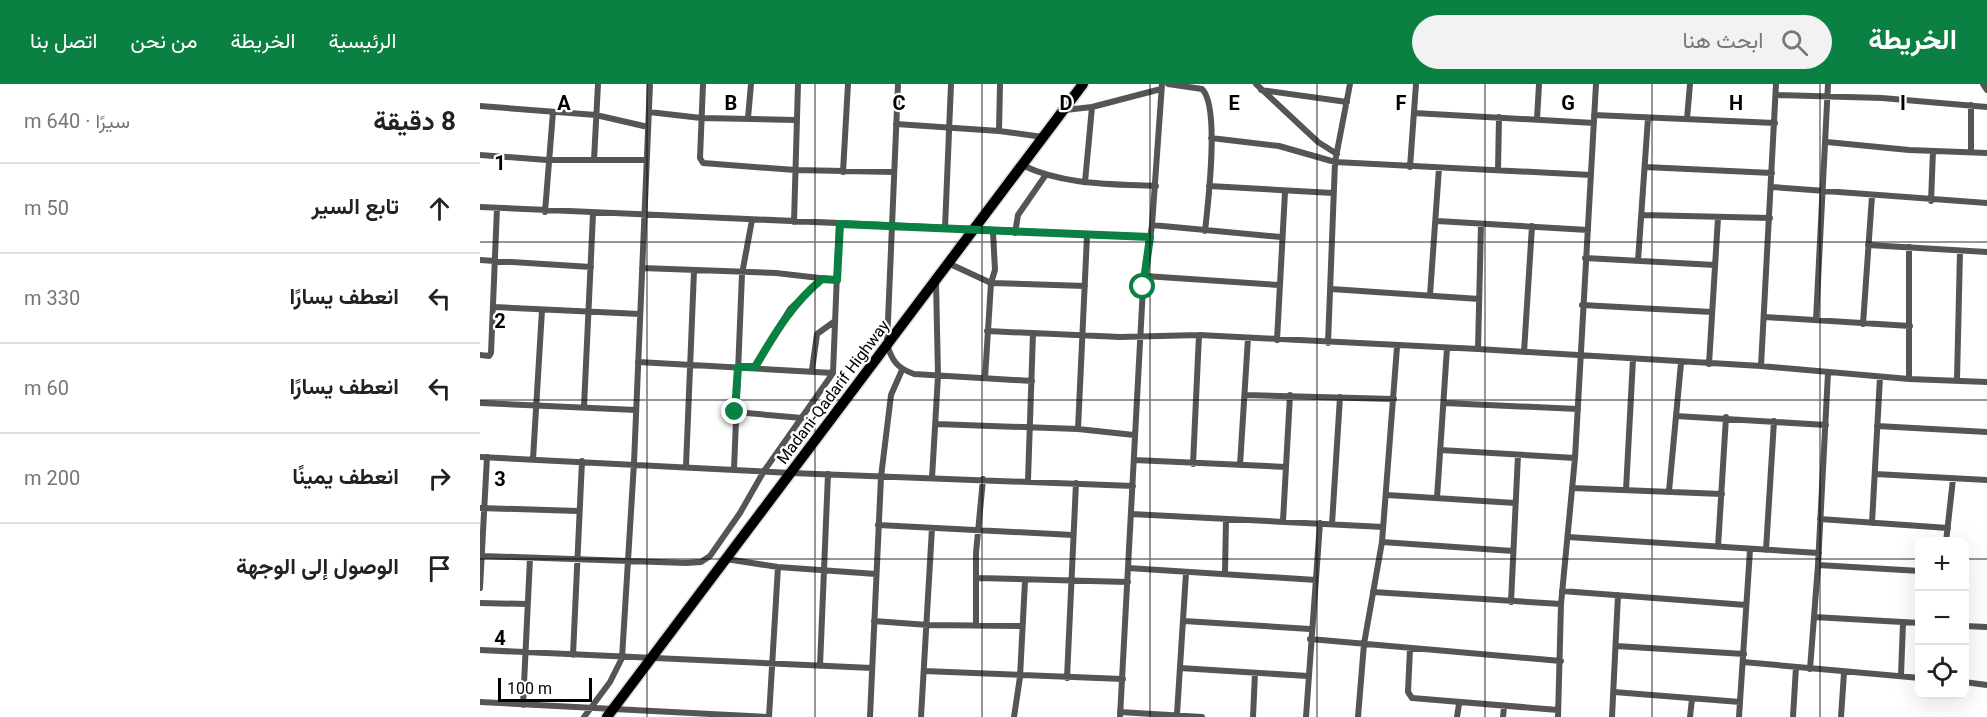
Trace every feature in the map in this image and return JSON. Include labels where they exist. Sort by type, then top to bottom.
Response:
[{"type":"highway","name":"Madani-Qadarif Highway","points":[[610,713],[1083,84]]},
{"type":"street","points":[[594,160],[598,84]]},
{"type":"street","points":[[584,717],[622,658],[626,561],[634,463],[650,84]]},
{"type":"street","points":[[703,84],[700,158],[703,163],[795,170],[894,172]]},
{"type":"street","points":[[748,118],[751,84]]},
{"type":"street","points":[[794,222],[795,120],[798,84]]},
{"type":"street","points":[[843,172],[848,84]]},
{"type":"street","points":[[898,84],[887,344],[891,357],[902,370],[938,376],[1032,381]]},
{"type":"street","points":[[945,228],[951,84]]},
{"type":"street","points":[[999,84],[999,131]]},
{"type":"street","points":[[1168,84],[1194,87],[1208,95],[1211,138],[1205,231]]},
{"type":"street","points":[[1328,343],[1335,162],[1350,84]]},
{"type":"street","points":[[1410,167],[1416,84]]},
{"type":"street","points":[[1537,119],[1539,84]]},
{"type":"street","points":[[1410,649],[1409,696],[1459,704],[1558,714],[1562,591],[1575,458],[1596,84]]},
{"type":"street","points":[[1687,119],[1689,84]]},
{"type":"street","points":[[1761,366],[1776,84]]},
{"type":"street","points":[[1816,320],[1827,142],[1828,84]]},
{"type":"street","points":[[1983,84],[1987,90]]},
{"type":"street","points":[[1064,110],[1092,107],[1162,87],[1156,186],[1145,276],[1134,435],[1120,714],[1177,714],[1202,717]]},
{"type":"street","points":[[1258,87],[1347,102]]},
{"type":"street","points":[[1258,87],[1318,142],[1337,154]]},
{"type":"street","points":[[1776,95],[1828,96],[1987,107]]},
{"type":"street","points":[[1971,105],[1971,152]]},
{"type":"street","points":[[480,106],[596,115],[648,127]]},
{"type":"street","points":[[1085,182],[1092,107]]},
{"type":"street","points":[[545,212],[547,160],[553,112]]},
{"type":"street","points":[[649,112],[701,117],[795,120]]},
{"type":"street","points":[[1414,113],[1537,119],[1648,118],[1775,123]]},
{"type":"street","points":[[1498,170],[1499,117]]},
{"type":"street","points":[[1638,261],[1648,118]]},
{"type":"street","points":[[896,124],[999,131],[1043,137]]},
{"type":"street","points":[[1211,138],[1279,146],[1335,162],[1591,175]]},
{"type":"street","points":[[1827,142],[1987,153]]},
{"type":"street","points":[[1931,201],[1934,150]]},
{"type":"street","points":[[480,155],[547,160],[645,160]]},
{"type":"street","points":[[1022,165],[1045,176],[1085,182],[1156,186]]},
{"type":"street","points":[[1646,167],[1772,174]]},
{"type":"street","points":[[1430,295],[1439,168]]},
{"type":"street","points":[[1015,233],[1018,215],[1045,176]]},
{"type":"street","points":[[1209,186],[1333,193]]},
{"type":"street","points":[[1772,187],[1931,201],[1987,203]]},
{"type":"street","points":[[1276,340],[1285,192]]},
{"type":"street","points":[[1863,324],[1872,196]]},
{"type":"street","points":[[480,207],[545,212],[1150,237]]},
{"type":"street","points":[[480,355],[489,356],[491,353],[497,208]]},
{"type":"street","points":[[584,407],[593,214]]},
{"type":"street","points":[[1643,215],[1770,218]]},
{"type":"street","points":[[1708,364],[1718,218]]},
{"type":"street","points":[[734,469],[742,274],[752,220]]},
{"type":"street","points":[[1437,221],[1587,230]]},
{"type":"street","points":[[483,556],[701,562],[710,556],[740,513],[764,471],[833,373],[840,224]]},
{"type":"street","points":[[1478,349],[1481,224]]},
{"type":"street","points":[[1152,225],[1281,237]]},
{"type":"street","points":[[1524,352],[1532,226]]},
{"type":"street","points":[[985,378],[991,283],[995,270],[993,232]]},
{"type":"street","points":[[1078,429],[1087,236]]},
{"type":"street","points":[[1868,245],[1987,252]]},
{"type":"street","points":[[1909,379],[1910,247]]},
{"type":"street","points":[[1957,380],[1960,251]]},
{"type":"street","points":[[1585,258],[1715,265]]},
{"type":"street","points":[[480,260],[591,267]]},
{"type":"street","points":[[948,263],[991,283],[1085,286]]},
{"type":"street","points":[[642,268],[742,274],[776,273],[837,280]]},
{"type":"street","points":[[686,466],[694,271]]},
{"type":"street","points":[[1145,276],[1279,285]]},
{"type":"street","points":[[755,367],[790,309],[822,279]]},
{"type":"street","points":[[932,478],[938,376],[936,280]]},
{"type":"street","points":[[1331,288],[1479,299]]},
{"type":"street","points":[[1582,305],[1712,312]]},
{"type":"street","points":[[494,307],[640,314]]},
{"type":"street","points":[[533,459],[542,310]]},
{"type":"street","points":[[1765,317],[1910,326]]},
{"type":"street","points":[[812,370],[816,334],[835,321]]},
{"type":"street","points":[[987,331],[1142,336],[1200,335],[1397,347],[1478,349],[1680,363],[1761,366],[1909,379],[1987,382]]},
{"type":"street","points":[[1028,480],[1033,333]]},
{"type":"street","points":[[1193,464],[1200,335]]},
{"type":"street","points":[[1239,465],[1248,338]]},
{"type":"street","points":[[1358,717],[1364,644],[1382,542],[1387,495],[1397,347]]},
{"type":"street","points":[[1437,498],[1447,348]]},
{"type":"street","points":[[1626,490],[1633,359]]},
{"type":"street","points":[[638,362],[812,370],[833,373]]},
{"type":"street","points":[[1669,491],[1680,363]]},
{"type":"street","points":[[870,717],[881,477],[891,395],[902,370]]},
{"type":"street","points":[[1810,669],[1819,553],[1828,373]]},
{"type":"street","points":[[1872,523],[1880,377]]},
{"type":"street","points":[[1245,395],[1394,399]]},
{"type":"street","points":[[1283,521],[1290,395]]},
{"type":"street","points":[[1332,524],[1340,397]]},
{"type":"street","points":[[480,403],[636,410]]},
{"type":"street","points":[[1444,404],[1578,409]]},
{"type":"street","points":[[735,412],[802,418]]},
{"type":"street","points":[[1676,416],[1726,417],[1826,425]]},
{"type":"street","points":[[1718,548],[1726,417]]},
{"type":"street","points":[[1766,550],[1774,421]]},
{"type":"street","points":[[936,424],[1078,429],[1134,435]]},
{"type":"street","points":[[1877,426],[1987,432]]},
{"type":"street","points":[[1440,450],[1575,458]]},
{"type":"street","points":[[1511,602],[1518,455]]},
{"type":"street","points":[[480,588],[483,556],[483,457],[634,463],[791,473],[1028,480],[1133,486]]},
{"type":"street","points":[[1134,460],[1286,467]]},
{"type":"street","points":[[573,656],[582,461]]},
{"type":"street","points":[[820,666],[828,474]]},
{"type":"street","points":[[1875,474],[1987,480]]},
{"type":"street","points":[[976,626],[978,531],[983,479]]},
{"type":"street","points":[[1947,537],[1953,479]]},
{"type":"street","points":[[1067,678],[1076,483]]},
{"type":"street","points":[[1572,488],[1722,494]]},
{"type":"street","points":[[1387,495],[1515,502]]},
{"type":"street","points":[[482,508],[578,511]]},
{"type":"street","points":[[1131,514],[1383,527]]},
{"type":"street","points":[[1225,573],[1226,519]]},
{"type":"street","points":[[1820,519],[1948,528]]},
{"type":"street","points":[[1306,717],[1310,629],[1320,523]]},
{"type":"street","points":[[878,525],[1072,535]]},
{"type":"street","points":[[921,717],[932,528]]},
{"type":"street","points":[[1568,537],[1819,553]]},
{"type":"street","points":[[1382,542],[1513,551]]},
{"type":"street","points":[[1739,717],[1750,550]]},
{"type":"street","points":[[523,705],[530,558]]},
{"type":"street","points":[[726,559],[823,572],[876,574]]},
{"type":"street","points":[[1818,565],[1915,571]]},
{"type":"street","points":[[480,702],[610,713],[637,710],[768,717],[778,567]]},
{"type":"street","points":[[1128,568],[1316,580]]},
{"type":"street","points":[[1177,714],[1186,573]]},
{"type":"street","points":[[977,578],[1128,582]]},
{"type":"street","points":[[1014,717],[1020,677],[1025,581]]},
{"type":"street","points":[[1562,591],[1746,605]]},
{"type":"street","points":[[1373,592],[1562,604]]},
{"type":"street","points":[[1612,717],[1618,595]]},
{"type":"street","points":[[480,603],[527,604]]},
{"type":"street","points":[[1815,617],[1915,623]]},
{"type":"street","points":[[874,621],[928,625],[1022,626]]},
{"type":"street","points":[[1184,621],[1310,629]]},
{"type":"street","points":[[1901,675],[1903,623]]},
{"type":"street","points":[[1969,626],[1987,627]]},
{"type":"street","points":[[1310,639],[1561,661]]},
{"type":"street","points":[[1616,646],[1744,654]]},
{"type":"street","points":[[480,650],[650,660],[872,668]]},
{"type":"street","points":[[1743,662],[1844,673],[1915,677]]},
{"type":"street","points":[[1793,717],[1796,667]]},
{"type":"street","points":[[1180,668],[1308,676]]},
{"type":"street","points":[[924,671],[1020,677],[1123,679]]},
{"type":"street","points":[[1253,717],[1255,673]]},
{"type":"street","points":[[1841,717],[1844,673]]},
{"type":"street","points":[[1969,683],[1987,685]]},
{"type":"street","points":[[1614,692],[1740,702]]},
{"type":"street","points":[[1690,717],[1692,699]]},
{"type":"street","points":[[1457,717],[1459,704]]},
{"type":"street","points":[[1503,717],[1504,707]]},
{"type":"street","points":[[635,717],[637,710]]},
{"type":"route","points":[[735,412],[738,367],[755,367],[797,300],[822,279],[837,280],[840,224],[1150,237],[1143,287]]}]
